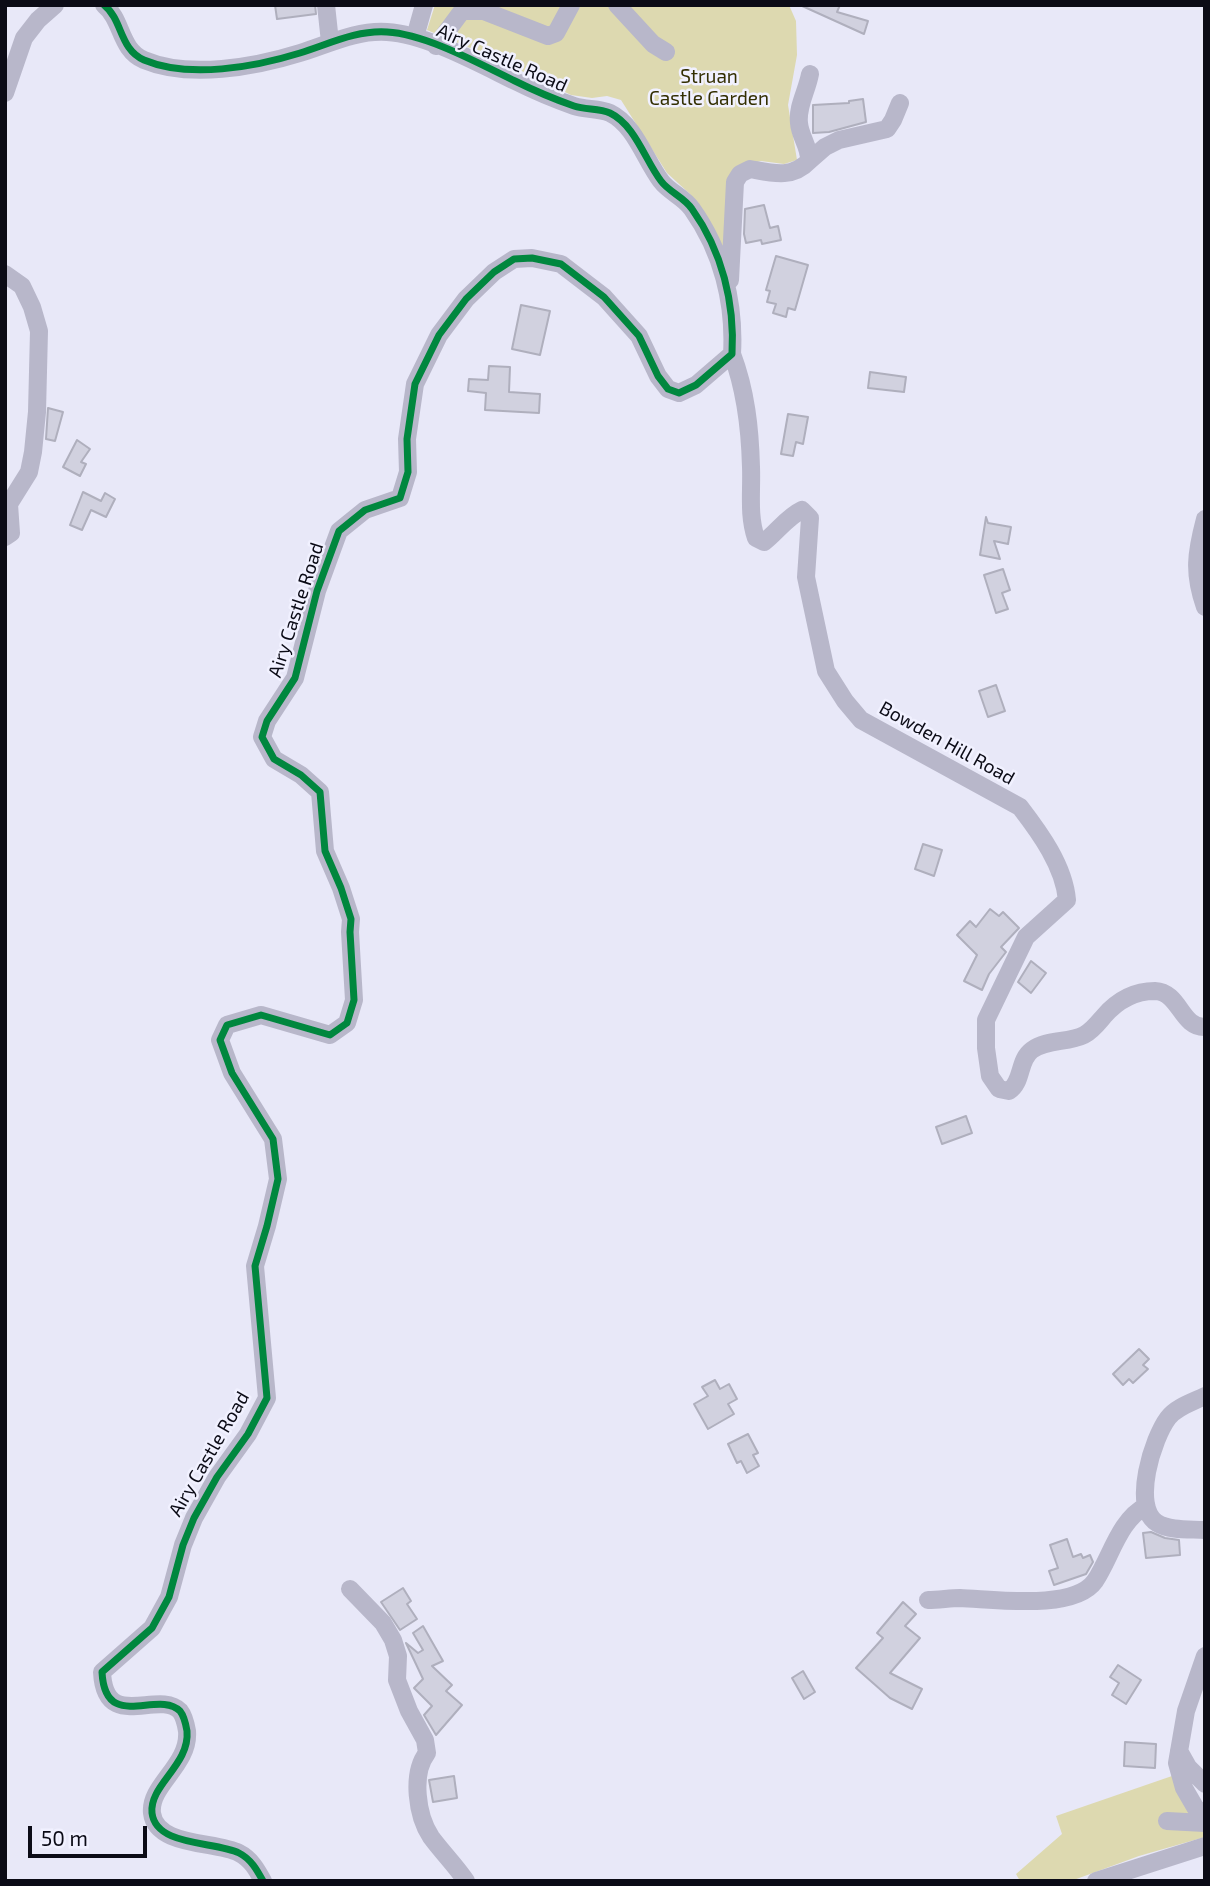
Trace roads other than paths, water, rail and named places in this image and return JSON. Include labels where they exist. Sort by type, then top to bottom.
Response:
[{"type":"street","points":[[5,93],[24,38],[38,20],[55,5]]},
{"type":"street","name":"Airy Castle Road","points":[[104,5],[115,19],[123,40],[131,51],[143,60],[181,68],[233,68],[300,53],[356,34],[387,32],[415,37],[542,94],[578,107],[611,114],[624,123],[662,183],[691,206],[718,253],[733,327],[732,354],[696,385],[679,393],[668,389],[658,376],[639,336],[604,297],[561,264],[533,258],[514,259],[494,272],[466,299],[439,335],[415,384],[407,439],[408,472],[400,499],[365,510],[339,531],[317,591],[295,678],[267,721],[262,737],[274,759],[301,775],[320,792],[325,851],[351,919],[354,1000],[348,1023],[330,1035],[261,1015],[227,1026],[220,1040],[232,1073],[273,1139],[278,1179],[254,1266],[267,1398],[248,1434],[217,1477],[194,1518],[183,1545],[169,1597],[152,1628],[102,1672],[103,1686],[110,1698],[121,1706],[167,1705],[180,1711],[186,1723],[187,1746],[153,1801],[152,1812],[157,1826],[172,1836],[240,1853],[252,1862],[263,1881]]},
{"type":"street","points":[[326,5],[330,42]]},
{"type":"street","points":[[415,37],[424,5]]},
{"type":"street","points":[[436,46],[462,10],[484,11],[548,36],[556,33],[571,5]]},
{"type":"street","points":[[617,5],[653,44],[666,52]]},
{"type":"street","points":[[809,161],[810,152],[799,125],[799,111],[810,74]]},
{"type":"street","points":[[839,140],[887,129],[894,120],[900,103]]},
{"type":"street","points":[[729,298],[735,182],[740,174],[750,169],[772,175],[793,172],[803,168],[825,146],[855,130]]},
{"type":"street","points":[[5,274],[22,286],[39,331],[33,452],[29,472],[9,504],[11,533],[5,537]]},
{"type":"street","name":"Bowden Hill Road","points":[[732,354],[739,374],[750,437],[751,523],[756,538],[764,542],[776,533],[792,514],[802,510],[810,517],[806,577],[826,671],[861,720],[1020,807],[1037,829],[1065,883],[1067,900],[1026,937],[986,1020],[990,1076],[999,1089],[1010,1091],[1016,1087],[1024,1060],[1032,1050],[1087,1034],[1124,998],[1141,992],[1159,991],[1167,994],[1179,1005],[1188,1020],[1198,1027],[1205,1027]]},
{"type":"street","points":[[1205,519],[1196,552],[1196,578],[1205,607]]},
{"type":"street","points":[[1205,1396],[1182,1407],[1168,1418],[1143,1487],[1146,1506],[1155,1522],[1166,1527],[1205,1530]]},
{"type":"street","points":[[928,1600],[958,1598],[1014,1601],[1048,1599],[1084,1591],[1094,1583],[1125,1525],[1146,1506]]},
{"type":"street","points":[[350,1589],[383,1623],[393,1640],[398,1656],[397,1680],[409,1712],[425,1740],[426,1753],[420,1762],[417,1796],[430,1835],[466,1881]]},
{"type":"street","points":[[1205,1656],[1186,1711],[1177,1763],[1184,1788],[1195,1807],[1205,1816]]},
{"type":"street","points":[[1179,1751],[1188,1767],[1205,1784]]},
{"type":"street","points":[[1167,1821],[1205,1823]]},
{"type":"street","points":[[1096,1881],[1205,1846]]},
{"type":"park label","name":"Struan Castle Garden","points":[[709,88]]}]
